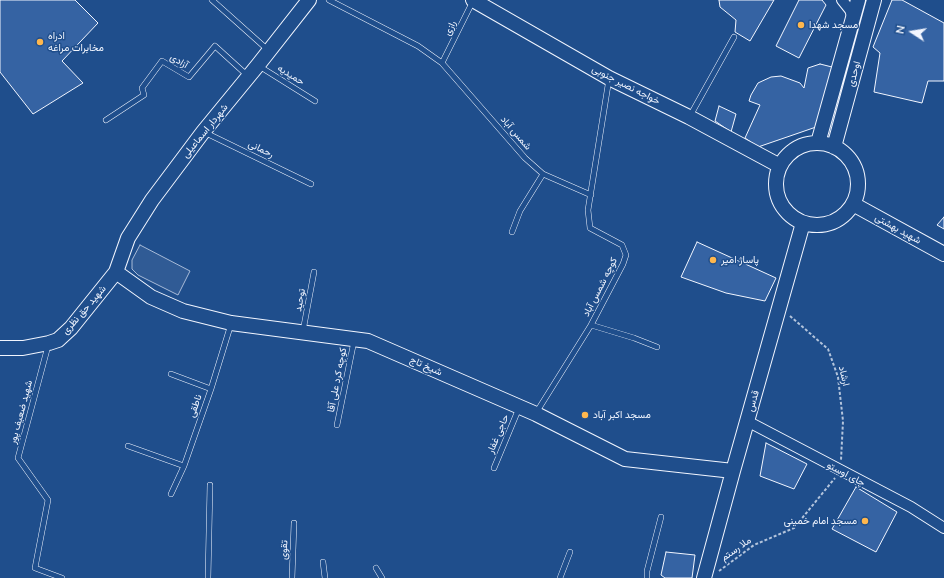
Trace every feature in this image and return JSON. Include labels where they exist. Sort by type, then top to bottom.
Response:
[{"type":"street","name":"شهردار اسماعیلی","points":[[116,272],[128,238],[152,200],[203,132],[249,77],[309,0]]},
{"type":"street","name":"خواجه نصیر جنوبی","points":[[474,0],[609,78],[689,117],[780,166]]},
{"type":"street","points":[[842,0],[850,10],[853,18]]},
{"type":"street","name":"اوحدی","points":[[818,143],[858,0]]},
{"type":"street","name":"اوحدی","points":[[834,147],[874,0]]},
{"type":"street","points":[[818,143],[834,147],[845,155],[853,166],[857,178],[857,192],[853,204],[838,220],[828,224],[817,226],[803,223],[791,217],[782,206],[776,193],[776,180],[780,166],[792,152],[809,144],[818,143]]},
{"type":"street","name":"شهید بهشتی","points":[[853,204],[944,254]]},
{"type":"street","name":"قدس","points":[[710,576],[733,471],[803,223]]},
{"type":"street","name":"شیخ تاج","points":[[116,272],[151,297],[183,311],[231,323],[304,331],[368,341],[536,414],[626,459],[733,471]]},
{"type":"street","name":"شهید حق نظری","points":[[1,350],[23,348],[58,340],[71,328],[116,272]]},
{"type":"street","name":"چای اوستو","points":[[747,421],[911,508],[944,528]]},
{"type":"lane","points":[[212,0],[269,51]]},
{"type":"lane","name":"شمس آباد","points":[[329,0],[418,46],[442,63],[525,158],[543,174],[591,195]]},
{"type":"lane","name":"رازی","points":[[442,63],[474,0]]},
{"type":"lane","points":[[689,117],[734,37]]},
{"type":"lane","name":"آزادی","points":[[106,120],[144,95],[142,88],[162,61],[188,77],[215,46],[249,77]]},
{"type":"lane","name":"حمیدیه","points":[[258,65],[315,101]]},
{"type":"lane","name":"کوچه شمس آباد","points":[[536,414],[591,325],[623,264],[626,255],[622,245],[590,228],[588,210],[609,78]]},
{"type":"lane","name":"رحمانی","points":[[203,132],[311,184]]},
{"type":"lane","points":[[512,232],[520,211],[543,174]]},
{"type":"lane","name":"توحید","points":[[304,331],[314,272]]},
{"type":"lane","name":"ناطقی","points":[[171,494],[184,466],[211,388],[231,323]]},
{"type":"lane","points":[[591,325],[634,338],[657,347]]},
{"type":"lane","name":"کوچه کرد علی آقا","points":[[338,425],[355,338]]},
{"type":"lane","name":"شهید ضعیف پور","points":[[49,343],[18,458],[48,500],[35,568],[62,578]]},
{"type":"lane","points":[[171,374],[211,388]]},
{"type":"lane","name":"حاجی غفار","points":[[494,468],[520,407]]},
{"type":"lane","points":[[128,446],[184,466]]},
{"type":"lane","points":[[208,578],[210,485]]},
{"type":"lane","points":[[648,578],[648,571],[661,518]]},
{"type":"lane","name":"تقوی","points":[[292,578],[294,523]]},
{"type":"lane","points":[[560,578],[570,552]]},
{"type":"lane","points":[[323,562],[325,578]]},
{"type":"lane","points":[[376,568],[382,578]]},
{"type":"path","name":"ارشاد","points":[[780,307],[828,349],[838,377],[843,422],[841,471]]},
{"type":"path","name":"ملا رستم","points":[[710,576],[754,545],[794,528],[841,471]]},
{"type":"shaded area","points":[[140,245],[190,271],[178,295],[138,275],[132,269],[132,260]]},
{"type":"building","name":"ادراه مخابرات مراغه","points":[[0,0],[75,0],[98,23],[62,61],[83,83],[33,114],[0,72]]},
{"type":"building","points":[[719,0],[774,0],[750,41],[735,32],[736,20],[720,7]]},
{"type":"building","name":"مسجد شهدا","points":[[799,0],[822,0],[826,5],[799,58],[776,46]]},
{"type":"building","points":[[892,0],[902,0],[944,23],[944,81],[928,81],[922,103],[874,92],[880,53],[873,47]]},
{"type":"building","points":[[820,64],[836,68],[819,126],[758,147],[745,138],[760,105],[749,101],[758,83],[771,77],[781,76],[800,83],[804,88],[808,68]]},
{"type":"building","points":[[719,106],[736,114],[731,132],[715,121]]},
{"type":"building","points":[[944,217],[944,229],[937,225]]},
{"type":"building","name":"پاساژ امیر","points":[[697,242],[776,278],[765,301],[726,293],[681,277]]},
{"type":"building","points":[[766,443],[807,464],[794,489],[760,476]]},
{"type":"building","name":"مسجد امام خمینی","points":[[856,487],[897,512],[876,552],[832,529]]},
{"type":"building","points":[[666,552],[695,555],[692,578],[665,578],[661,575]]},
{"type":"place","name":"مسجد شهدا","points":[[801,25]]},
{"type":"place","name":"ادراه مخابرات مراغه","points":[[40,42]]},
{"type":"place","name":"پاساژ امیر","points":[[713,260]]},
{"type":"place","name":"مسجد اکبر آباد","points":[[585,415]]},
{"type":"place","name":"مسجد امام خمینی","points":[[865,521]]}]
